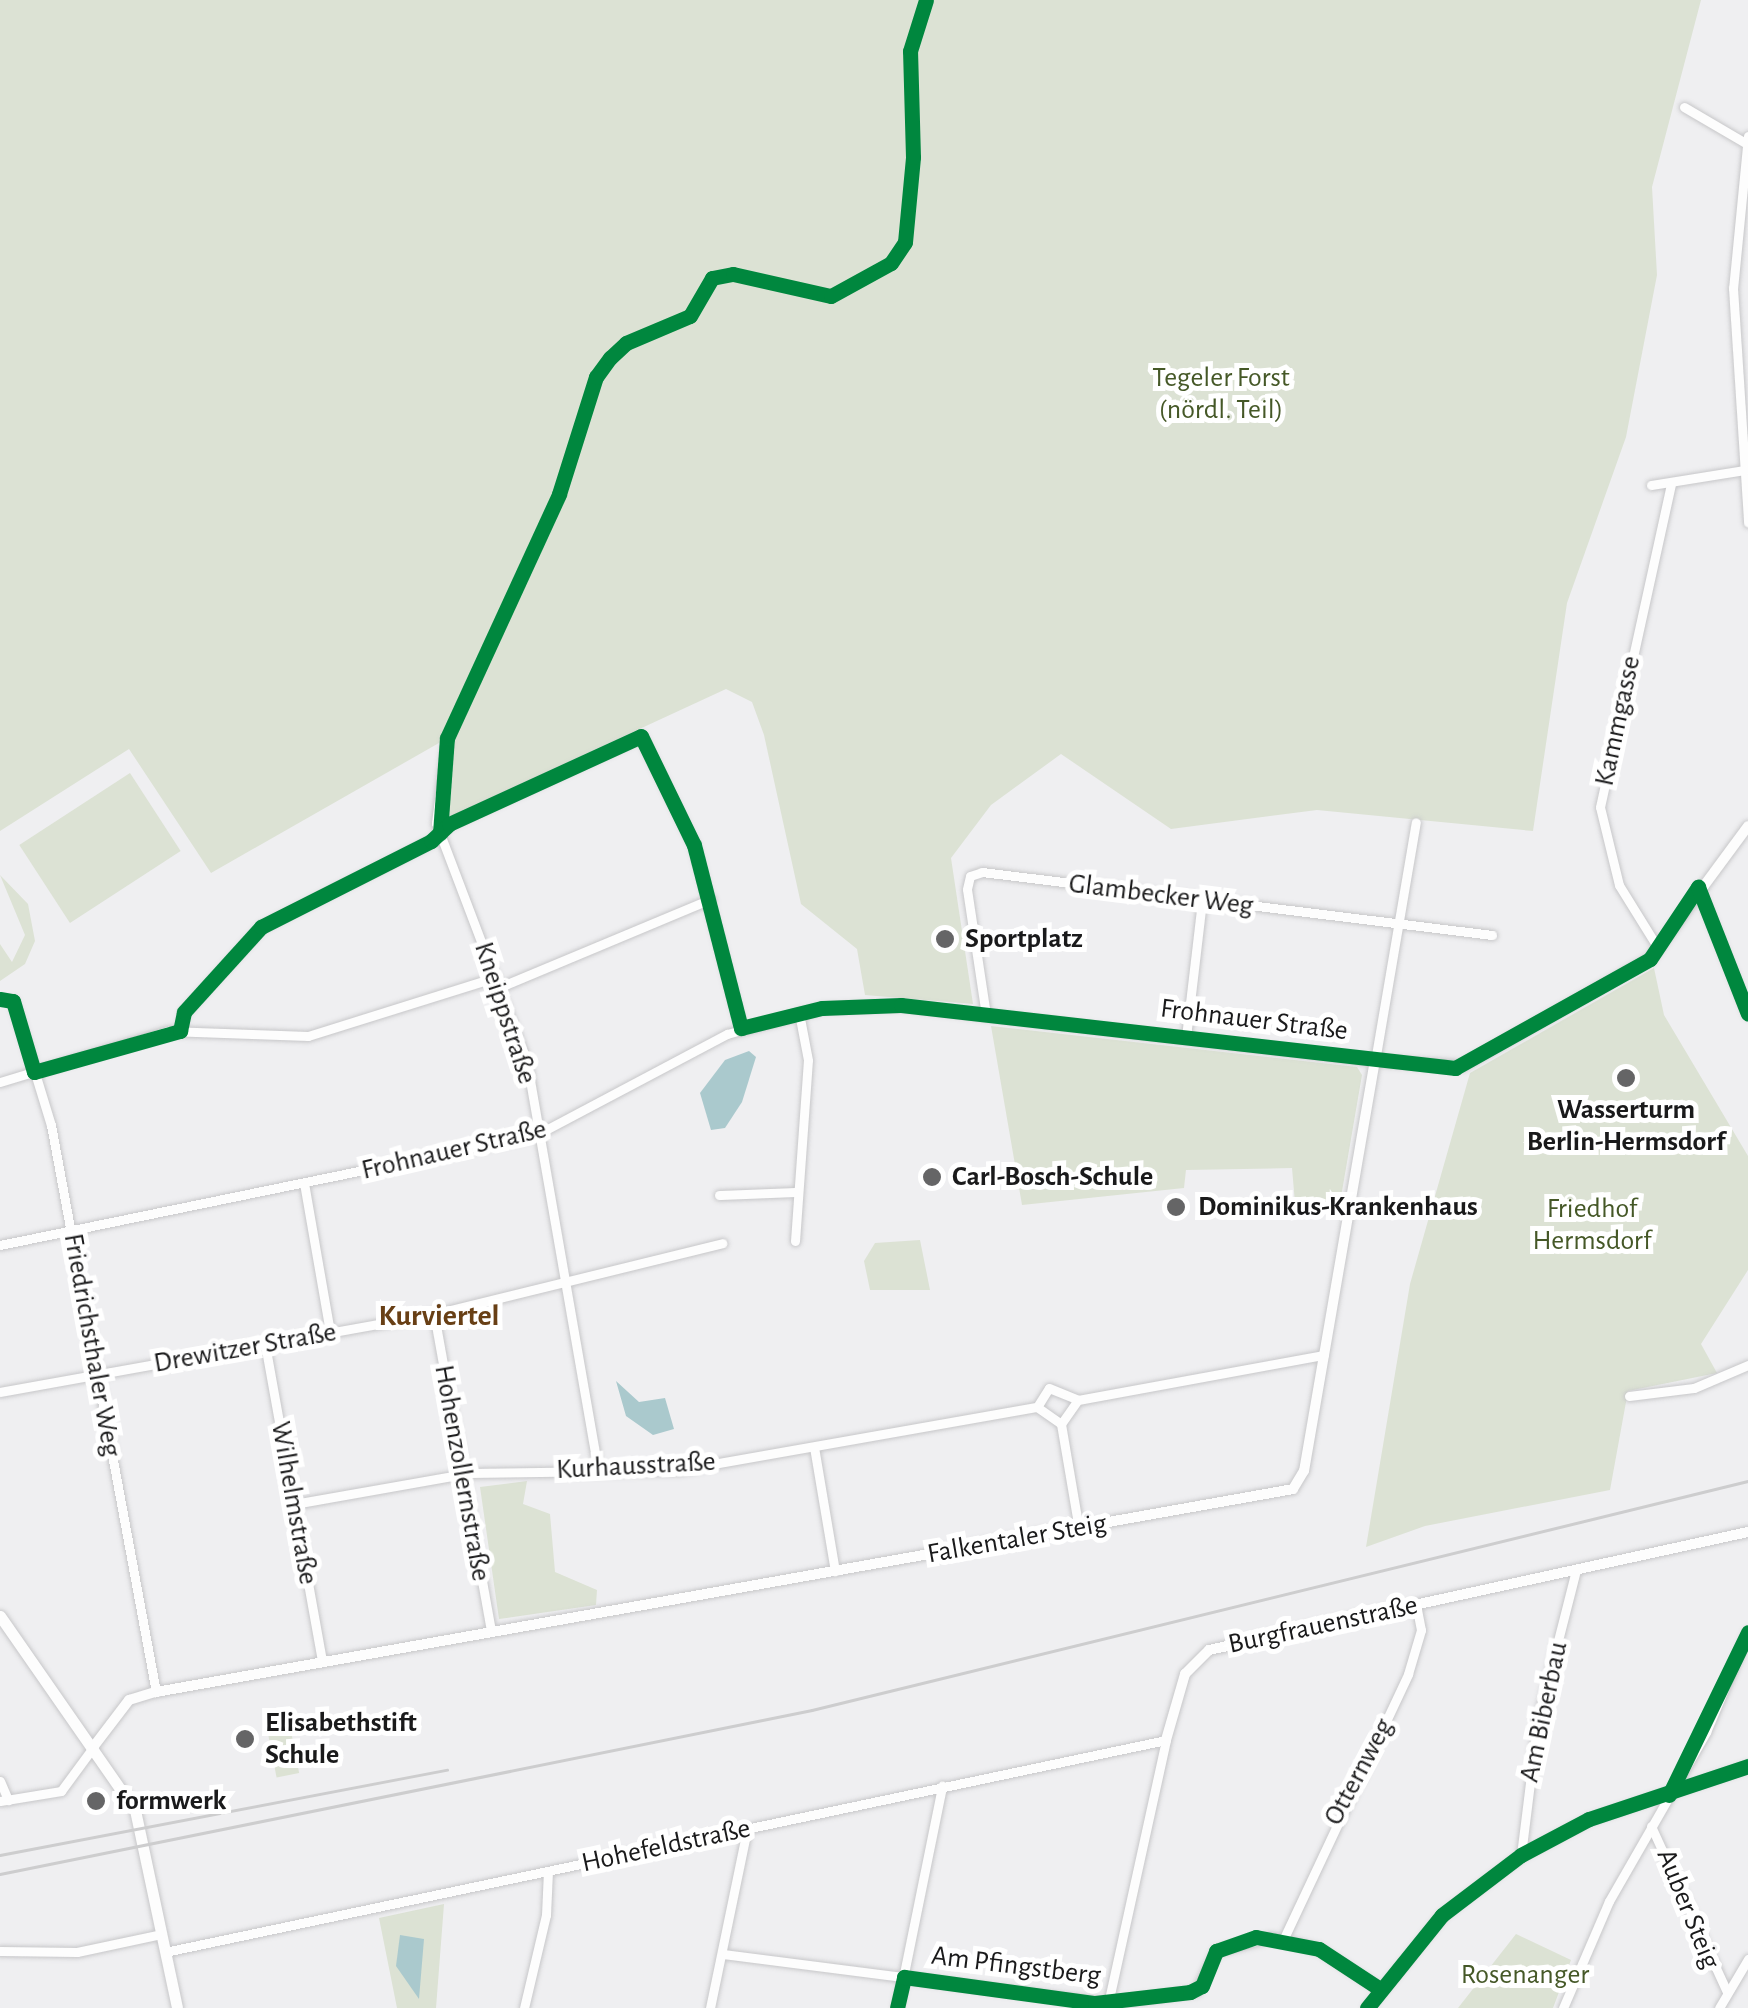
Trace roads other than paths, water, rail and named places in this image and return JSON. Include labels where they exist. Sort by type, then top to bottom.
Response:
[{"type":"main road","points":[[0,1616],[135,1810],[177,2008]]},
{"type":"street","points":[[1684,108],[1747,142],[1733,288],[1748,524]]},
{"type":"street","points":[[1651,485],[1746,470]]},
{"type":"street","name":"Kammgasse","points":[[1658,948],[1609,861],[1600,804],[1671,483]]},
{"type":"street","points":[[180,1031],[184,1012],[261,926],[440,833],[641,736],[686,823],[710,900],[741,1028]]},
{"type":"street","name":"Kneippstraße","points":[[447,738],[440,833],[526,1063],[598,1470]]},
{"type":"street","name":"Falkentaler Steig","points":[[94,1746],[129,1700],[156,1692],[1293,1489],[1324,1355],[1416,822]]},
{"type":"street","name":"Frohnauer Straße","points":[[0,1245],[538,1134],[741,1028],[798,1013],[882,1004],[1375,1060],[1462,1066],[1658,948],[1698,887],[1748,826]]},
{"type":"street","name":"Glambecker Weg","points":[[986,1015],[967,889],[974,874],[1492,935]]},
{"type":"street","points":[[1698,887],[1748,1014]]},
{"type":"street","points":[[0,1082],[180,1031],[308,1036],[498,982],[710,900]]},
{"type":"street","points":[[1186,1037],[1202,900]]},
{"type":"street","name":"Friedrichsthaler Weg","points":[[13,1001],[71,1230],[156,1692]]},
{"type":"street","points":[[794,1241],[808,1060],[798,1013]]},
{"type":"street","points":[[304,1183],[330,1332]]},
{"type":"street","points":[[719,1195],[797,1192]]},
{"type":"street","name":"Drewitzer Straße","points":[[0,1392],[434,1314],[722,1243]]},
{"type":"street","name":"Hohenzollernstraße","points":[[434,1314],[491,1632]]},
{"type":"street","name":"Wilhelmstraße","points":[[265,1344],[322,1662]]},
{"type":"street","name":"Kurhausstraße","points":[[294,1504],[463,1474],[679,1470],[1036,1407],[1049,1388],[1061,1386],[1078,1400],[1324,1355]]},
{"type":"street","points":[[1629,1396],[1694,1388],[1747,1369]]},
{"type":"street","points":[[1078,1400],[1062,1424],[1079,1528]]},
{"type":"street","points":[[1036,1407],[1062,1424]]},
{"type":"street","points":[[814,1447],[835,1572]]},
{"type":"street","name":"Burgfrauenstraße","points":[[1107,2006],[1181,1682],[1202,1653],[1748,1532]]},
{"type":"street","name":"Am Biberbau","points":[[1521,1854],[1538,1719],[1576,1570]]},
{"type":"street","name":"Otternweg","points":[[1284,1938],[1408,1674],[1421,1630],[1416,1604]]},
{"type":"street","points":[[1563,2008],[1748,1632]]},
{"type":"street","name":"Hohefeldstraße","points":[[166,1952],[1166,1740]]},
{"type":"street","points":[[0,1781],[4,1800],[61,1790],[94,1746]]},
{"type":"street","points":[[1367,2008],[1442,1915],[1521,1854],[1589,1819],[1748,1766]]},
{"type":"street","points":[[897,2008],[942,1786]]},
{"type":"street","name":"Auber Steig","points":[[1651,1826],[1727,1992]]},
{"type":"street","points":[[710,2008],[747,1829]]},
{"type":"street","points":[[524,2008],[546,1915],[548,1871]]},
{"type":"street","points":[[0,1950],[77,1952],[162,1934]]},
{"type":"street","points":[[1284,1938],[1380,1989]]},
{"type":"street","name":"Am Pfingstberg","points":[[723,1954],[1107,2006],[1196,1991],[1216,1951],[1284,1938]]},
{"type":"street","points":[[1720,2008],[1748,1959]]},
{"type":"water","points":[[749,1051],[756,1057],[742,1102],[725,1128],[711,1130],[700,1093],[725,1060]]},
{"type":"water","points":[[616,1381],[639,1402],[665,1398],[674,1429],[653,1435],[626,1416]]},
{"type":"water","points":[[400,1935],[424,1939],[419,1999],[396,1966]]},
{"type":"tram line","points":[[0,1874],[812,1710],[1748,1481]]},
{"type":"tram line","points":[[0,1855],[447,1770]]},
{"type":"place","name":"Sportplatz","points":[[945,939]]},
{"type":"place","name":"Wasserturm Berlin-Hermsdorf","points":[[1626,1078]]},
{"type":"place","name":"Carl-Bosch-Schule","points":[[932,1177]]},
{"type":"place","name":"Dominikus-Krankenhaus","points":[[1176,1207]]},
{"type":"place","name":"Elisabethstift Schule","points":[[245,1739]]},
{"type":"place","name":"formwerk","points":[[96,1801]]},
{"type":"district","name":"Kurviertel","points":[[439,1316]]},
{"type":"park label","name":"Tegeler Forst (nördl. Teil)","points":[[1221,394]]},
{"type":"park label","name":"Friedhof Hermsdorf","points":[[1592,1225]]},
{"type":"park label","name":"Rosenanger","points":[[1525,1975]]}]
